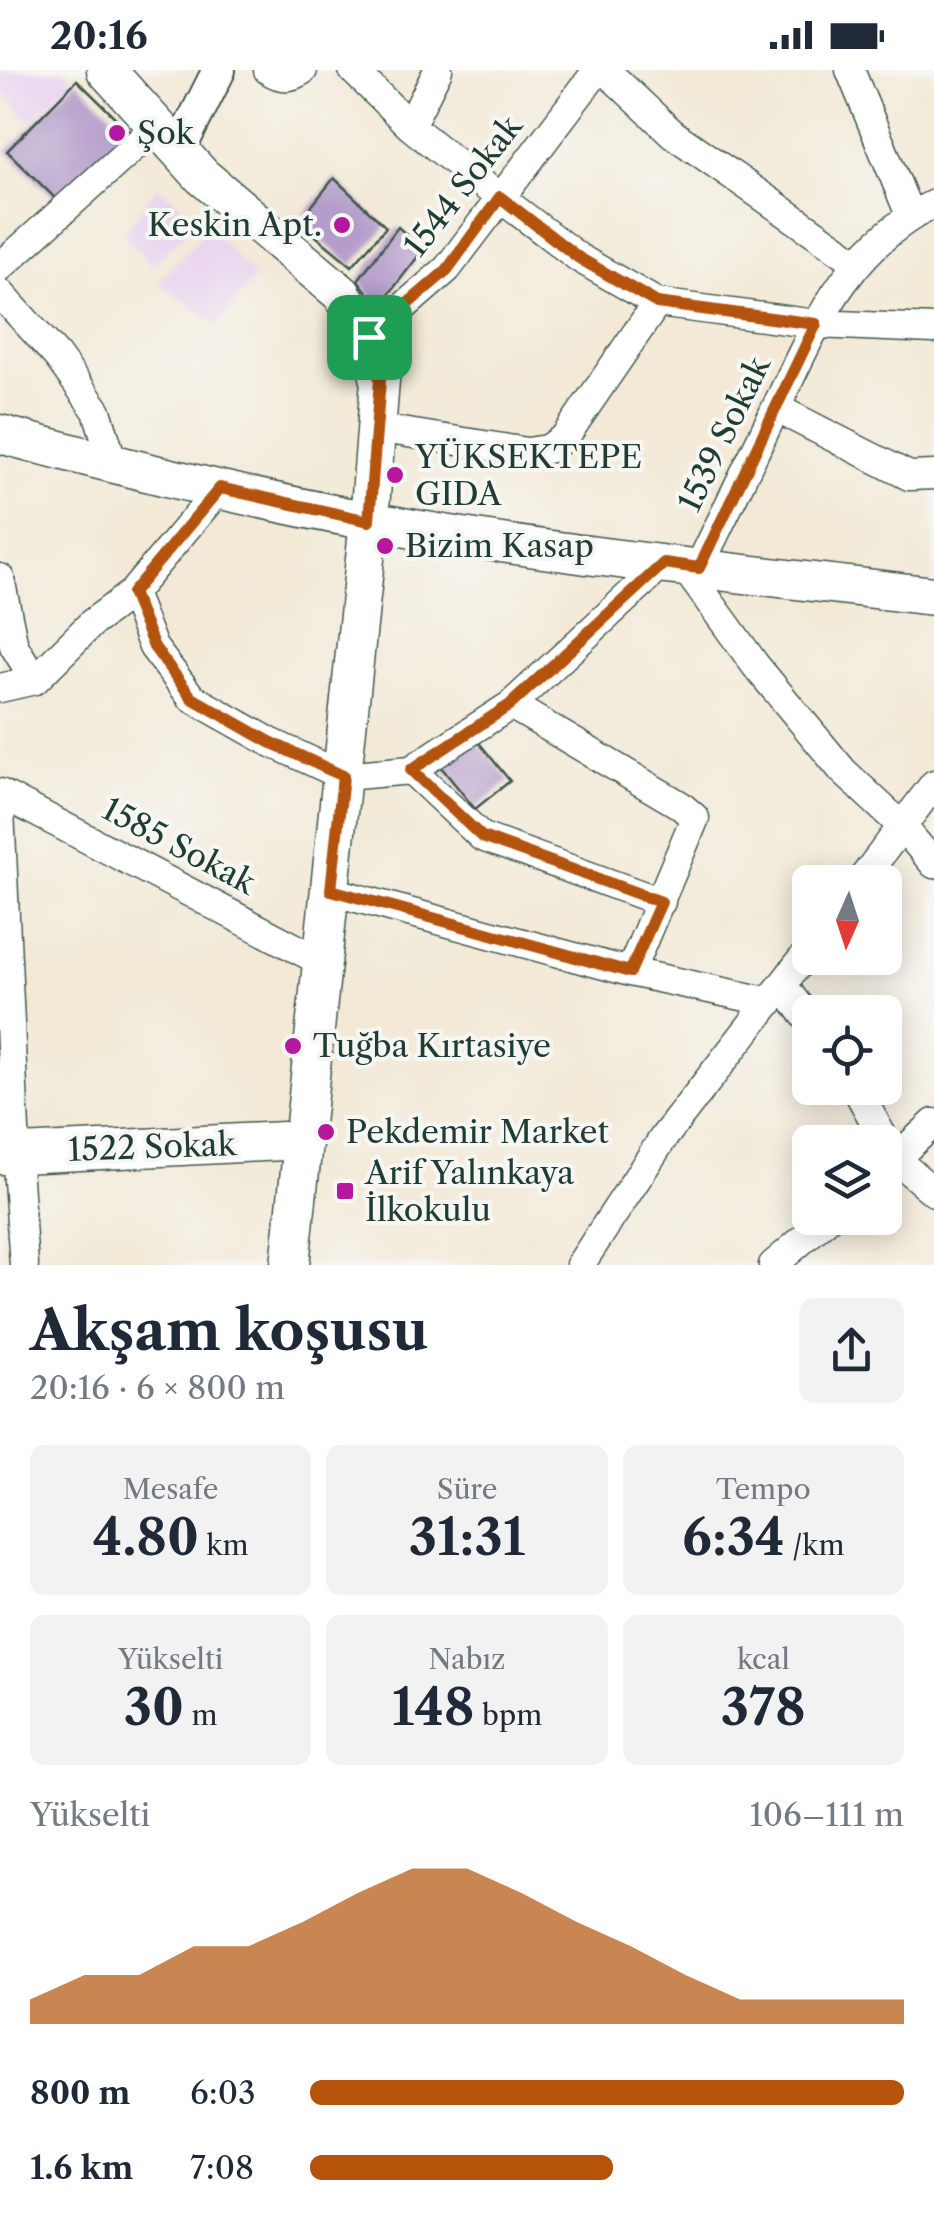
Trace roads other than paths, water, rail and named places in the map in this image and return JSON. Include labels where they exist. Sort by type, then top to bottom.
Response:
[{"type":"main road","points":[[106,70],[202,176],[342,294],[369,337],[380,380],[369,521],[290,1265]]},
{"type":"main road","points":[[0,434],[369,521],[934,596]]},
{"type":"main road","name":"1522 Sokak","points":[[8,1154],[304,1140]]},
{"type":"street","points":[[0,267],[169,136],[219,70]]},
{"type":"street","points":[[268,70],[280,77],[295,76],[303,70]]},
{"type":"street","points":[[353,70],[410,126],[579,258],[657,303],[816,324],[934,328]]},
{"type":"street","points":[[410,126],[438,70]]},
{"type":"street","points":[[603,70],[673,134],[858,264]]},
{"type":"street","name":"1544 Sokak","points":[[369,337],[447,270],[593,76],[603,70]]},
{"type":"street","points":[[850,70],[922,210]]},
{"type":"street","name":"1539 Sokak","points":[[682,565],[776,408],[816,324],[858,264],[922,210]]},
{"type":"street","points":[[0,293],[57,356],[96,411],[114,463]]},
{"type":"street","points":[[376,428],[528,452],[548,449],[565,437],[657,303]]},
{"type":"street","points":[[776,408],[909,476],[934,475]]},
{"type":"street","points":[[0,688],[35,680],[92,623],[132,593],[220,488]]},
{"type":"street","points":[[132,593],[154,647],[192,698],[270,742],[343,776],[411,770],[510,705],[682,565],[756,666],[842,771],[902,826],[934,864]]},
{"type":"street","points":[[0,578],[14,646],[35,680]]},
{"type":"street","points":[[510,705],[680,805],[695,818],[630,972]]},
{"type":"street","points":[[411,770],[482,837],[661,902]]},
{"type":"street","points":[[873,865],[934,784]]},
{"type":"street","name":"1585 Sokak","points":[[0,794],[324,963]]},
{"type":"street","points":[[0,810],[8,1154],[24,1265]]},
{"type":"street","points":[[331,890],[630,972],[776,993],[792,1007]]},
{"type":"street","points":[[580,1265],[664,1137],[792,972]]},
{"type":"street","points":[[902,1153],[934,1123]]},
{"type":"street","points":[[902,1172],[934,1192]]},
{"type":"street","points":[[772,1265],[808,1235]]},
{"type":"place","name":"Şok","points":[[117,133]]},
{"type":"place","name":"Keskin Apt.","points":[[342,225]]},
{"type":"place","name":"YÜKSEKTEPE GIDA","points":[[395,475]]},
{"type":"place","name":"Bizim Kasap","points":[[385,546]]},
{"type":"place","name":"Tuğba Kırtasiye","points":[[293,1046]]},
{"type":"place","name":"Pekdemir Market","points":[[326,1132]]},
{"type":"place","name":"Arif Yalınkaya İlkokulu","points":[[345,1191]]}]
